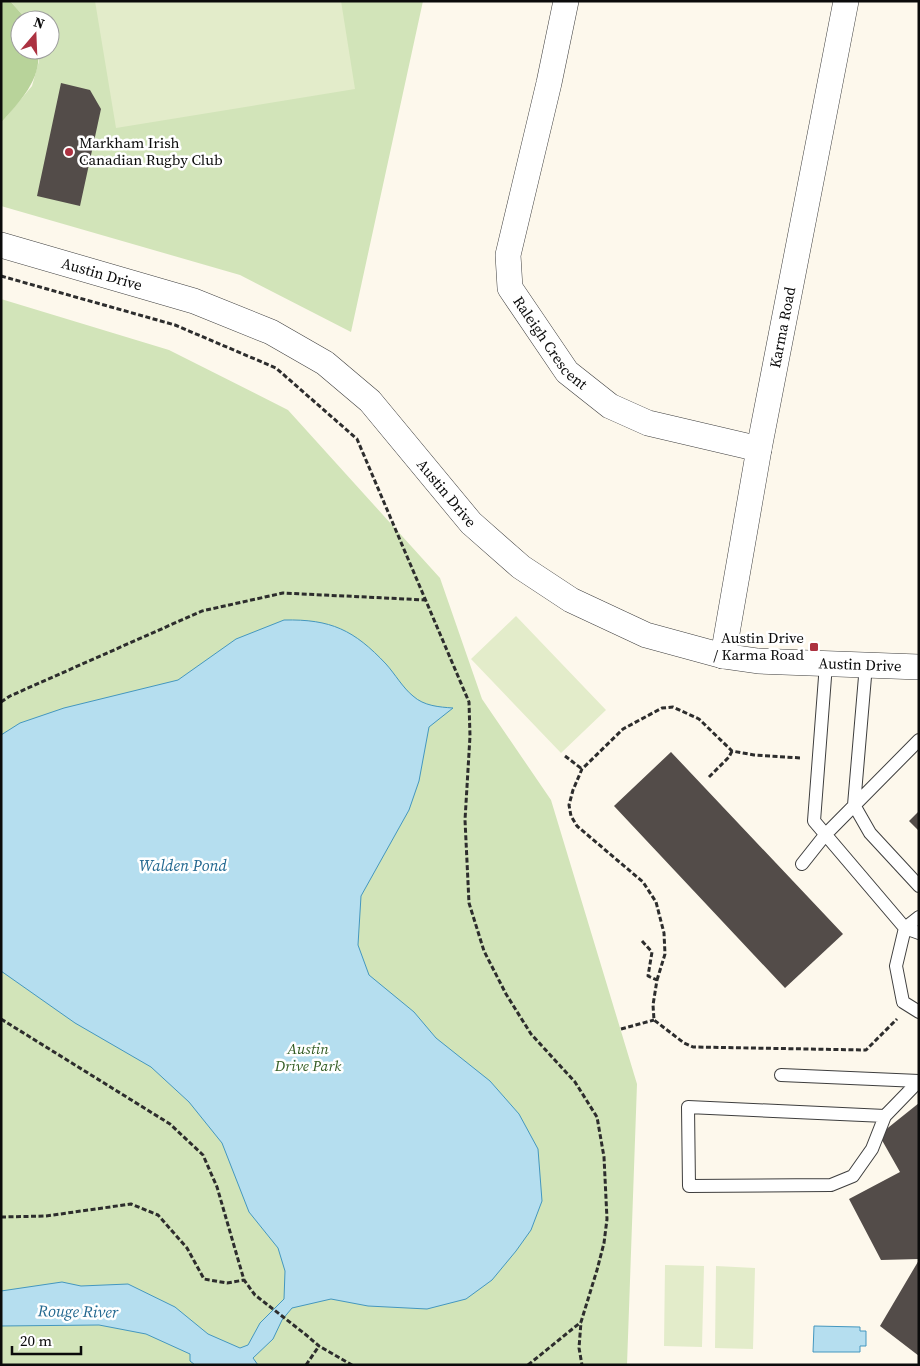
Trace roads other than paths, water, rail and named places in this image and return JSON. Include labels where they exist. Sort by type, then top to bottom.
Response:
[{"type":"street","name":"Raleigh Crescent","points":[[566,1],[508,255],[510,288],[567,372],[610,406],[648,423],[759,449]]},
{"type":"street","name":"Karma Road","points":[[723,656],[759,449],[846,1]]},
{"type":"street","name":"Austin Drive","points":[[1,245],[194,300],[270,332],[325,363],[370,401],[471,523],[521,567],[571,600],[646,635],[723,656],[758,661],[919,667]]},
{"type":"lane","points":[[826,664],[814,821],[906,928],[919,933]]},
{"type":"lane","points":[[866,666],[854,805],[870,833],[919,886]]},
{"type":"lane","points":[[802,864],[825,835],[919,740]]},
{"type":"lane","points":[[914,1009],[903,1002],[896,966],[906,928],[919,917]]},
{"type":"lane","points":[[781,1075],[919,1081]]},
{"type":"lane","points":[[885,1116],[688,1107],[689,1186],[831,1185],[853,1176],[872,1149],[885,1116],[919,1081]]},
{"type":"water","name":"Walden Pond","points":[[284,620],[315,622],[341,629],[374,652],[409,693],[417,699],[432,705],[453,708],[429,727],[419,781],[409,810],[361,896],[358,945],[369,975],[414,1012],[436,1038],[490,1081],[519,1114],[538,1149],[542,1201],[531,1230],[492,1280],[466,1299],[427,1309],[368,1306],[331,1299],[292,1308],[282,1320],[273,1339],[253,1358],[258,1365],[195,1365],[190,1361],[190,1354],[146,1334],[99,1325],[1,1326],[1,1291],[62,1282],[81,1286],[128,1284],[175,1307],[208,1334],[240,1348],[248,1345],[260,1323],[284,1299],[285,1271],[278,1248],[249,1212],[222,1143],[189,1102],[151,1067],[75,1023],[1,971],[1,735],[20,723],[64,708],[178,680],[236,639]]},
{"type":"water","points":[[814,1326],[860,1327],[860,1331],[866,1331],[866,1346],[860,1346],[860,1352],[813,1352]]},
{"type":"place","name":"Markham Irish Canadian Rugby Club","points":[[69,152]]},
{"type":"place","name":"Austin Drive / Karma Road","points":[[814,647]]},
{"type":"park label","name":"Austin Drive Park","points":[[308,1058]]},
{"type":"water label","name":"Rouge River","points":[[78,1311]]}]
